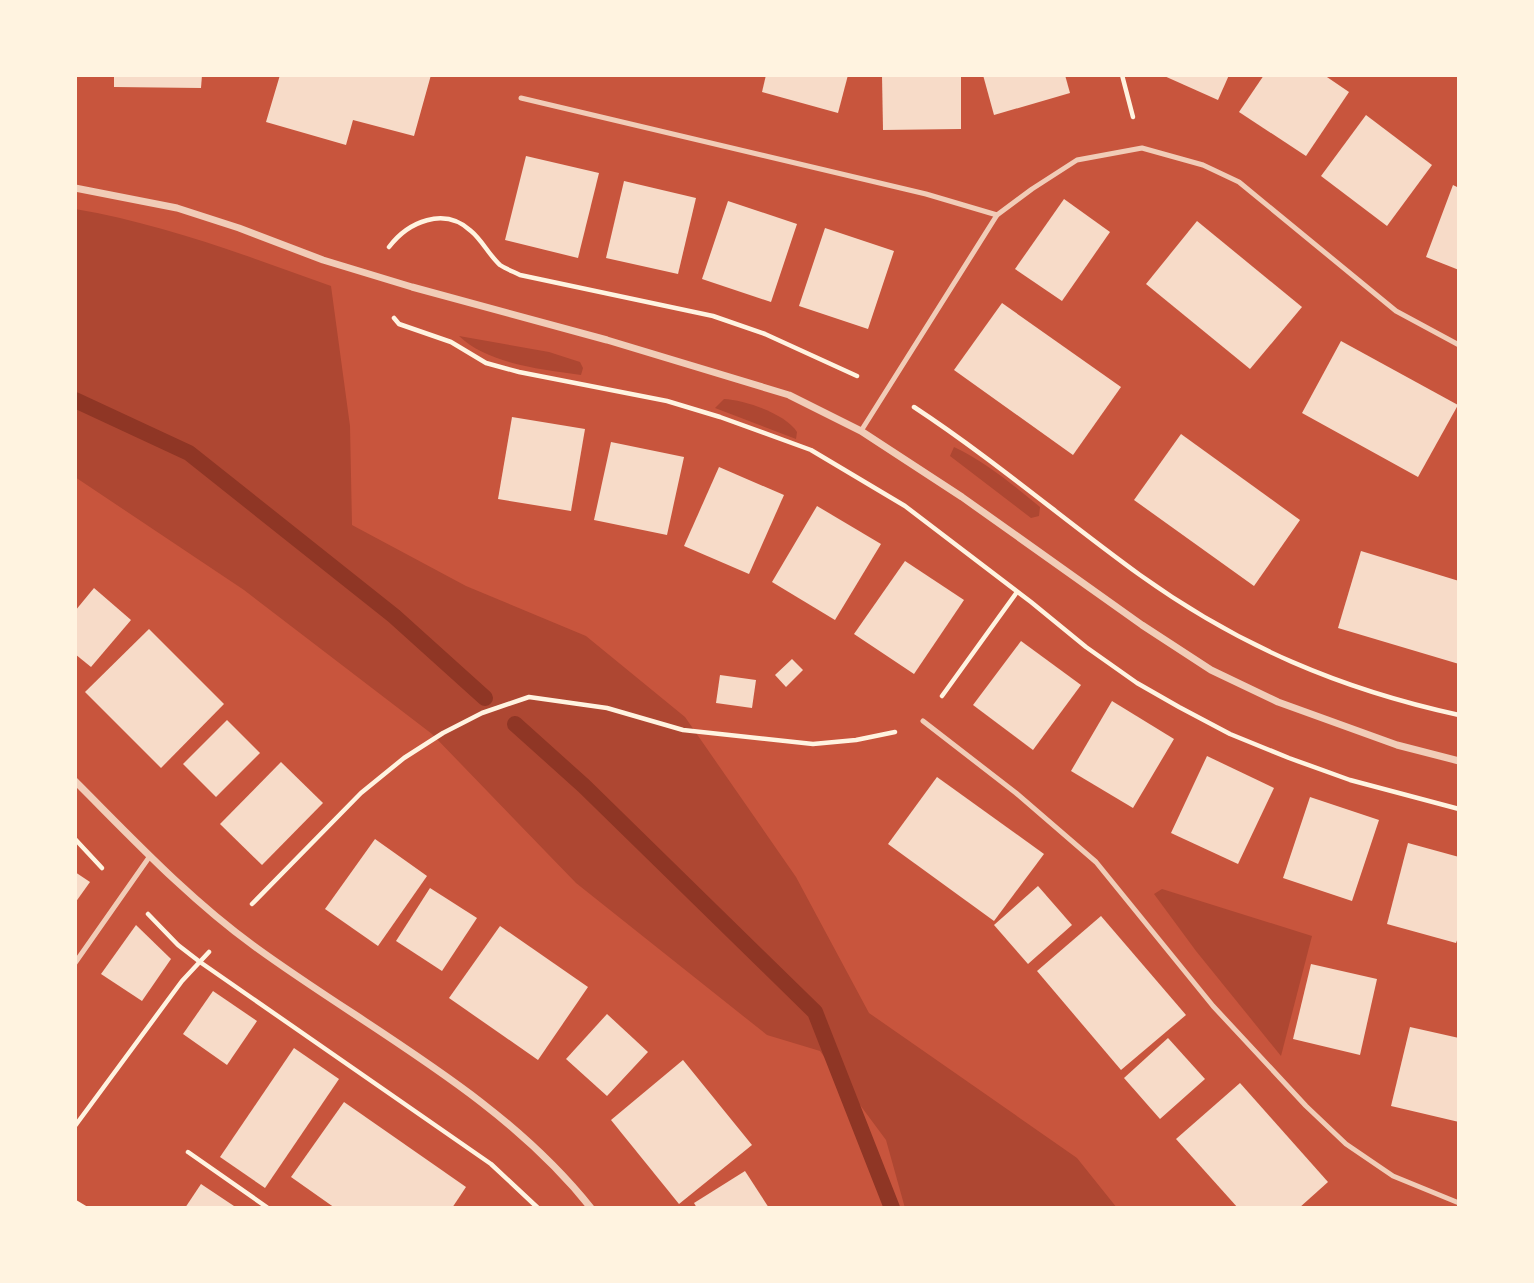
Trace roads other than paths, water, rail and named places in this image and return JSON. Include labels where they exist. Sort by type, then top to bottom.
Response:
[{"type":"street","points":[[75,188],[177,208],[377,277],[607,340],[789,396],[861,431],[962,497],[1142,625],[1211,670],[1290,706],[1397,745],[1459,761]]},
{"type":"street","points":[[75,781],[206,909],[252,945],[457,1084],[524,1136],[570,1182],[591,1208]]},
{"type":"lane","points":[[521,98],[913,191],[997,215]]},
{"type":"lane","points":[[861,431],[997,215],[1077,160],[1142,148],[1203,165],[1239,182],[1396,312],[1459,345]]},
{"type":"lane","points":[[923,721],[1016,793],[1096,862],[1213,1006],[1306,1106],[1346,1144],[1393,1176],[1459,1203]]},
{"type":"lane","points":[[75,963],[150,856]]},
{"type":"waterway","points":[[75,400],[189,453],[394,616],[485,698]]},
{"type":"waterway","points":[[515,724],[584,786],[815,1012],[892,1208]]}]
